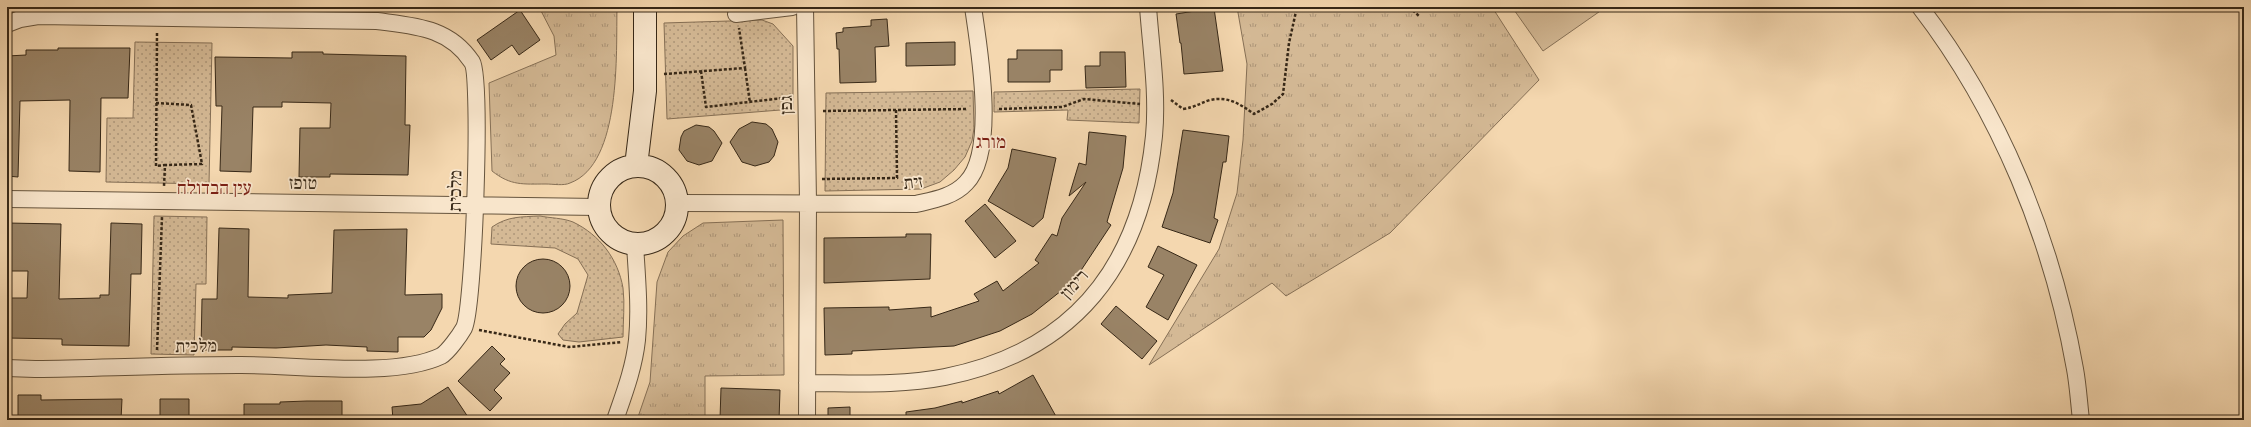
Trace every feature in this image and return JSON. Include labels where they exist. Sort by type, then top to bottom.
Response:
[{"type":"street","points":[[636,166],[645,76],[645,7]]},
{"type":"street","points":[[736,14],[792,7]]},
{"type":"street","name":"גפן","points":[[805,7],[808,202]]},
{"type":"street","name":"זית","points":[[678,203],[808,202],[916,204],[937,199],[954,192],[966,183],[974,172],[983,142],[983,76],[974,7]]},
{"type":"street","name":"רימון","points":[[807,383],[896,383],[944,378],[983,368],[1014,356],[1043,341],[1086,304],[1108,276],[1124,250],[1137,222],[1145,192],[1154,135],[1154,88],[1148,7]]},
{"type":"street","points":[[1920,7],[1947,42],[2004,142],[2050,263],[2076,369],[2080,420]]},
{"type":"street","name":"מלכית","points":[[7,24],[20,19],[38,16],[377,21],[429,28],[453,41],[473,63],[476,86],[476,205],[470,306],[464,327],[443,355],[410,366],[353,368],[238,365],[35,370],[7,368]]},
{"type":"street","points":[[636,166],[655,169],[665,176],[674,188],[678,203],[675,220],[667,232],[656,241],[635,245],[622,242],[611,235],[604,226],[598,207],[601,190],[609,178],[622,169],[636,166]]},
{"type":"street","name":"טופז","points":[[7,199],[598,207]]},
{"type":"street","points":[[807,420],[808,202]]},
{"type":"street","points":[[615,420],[626,389],[637,341],[638,302],[635,245]]},
{"type":"path","points":[[1154,88],[1183,109],[1196,107],[1210,100],[1228,99],[1254,114],[1272,104],[1283,94],[1289,43],[1297,7]]},
{"type":"path","points":[[1409,7],[1419,16]]},
{"type":"path","points":[[736,14],[750,102]]},
{"type":"path","points":[[645,76],[745,68]]},
{"type":"path","points":[[701,71],[706,108],[750,102],[896,110],[982,109],[1062,106],[1084,99],[1111,103],[1154,104]]},
{"type":"path","points":[[156,103],[191,105],[202,164],[165,165]]},
{"type":"path","points":[[807,179],[897,178],[896,110]]},
{"type":"path","points":[[464,327],[569,347],[637,341]]},
{"type":"green space","points":[[539,7],[617,7],[617,50],[613,104],[607,131],[599,154],[587,172],[570,183],[565,184],[531,184],[511,182],[492,171],[489,83],[556,55],[554,36]]},
{"type":"green space","points":[[1237,7],[1492,7],[1539,80],[1390,233],[1286,296],[1272,283],[1149,365],[1219,249],[1237,193],[1243,140],[1247,64]]},
{"type":"green space","points":[[1512,7],[1606,7],[1543,51]]},
{"type":"green space","points":[[762,20],[773,24],[793,46],[793,109],[667,119],[664,23]]},
{"type":"green space","points":[[135,42],[212,43],[209,184],[106,182],[107,118],[133,118]]},
{"type":"green space","points":[[1140,89],[1139,123],[1067,120],[1068,110],[994,112],[994,92]]},
{"type":"green space","points":[[973,91],[974,128],[972,141],[965,157],[954,170],[940,182],[921,189],[825,191],[826,93]]},
{"type":"green space","points":[[154,216],[207,217],[206,284],[196,284],[194,355],[151,354]]},
{"type":"green space","points":[[540,216],[573,222],[583,227],[606,249],[621,277],[624,306],[623,337],[579,342],[563,340],[558,334],[565,324],[577,313],[588,275],[578,259],[555,248],[491,244],[492,227],[498,223],[515,218]]},
{"type":"green space","points":[[783,220],[784,375],[705,376],[705,420],[637,420],[650,382],[657,282],[668,252],[683,236],[703,223]]},
{"type":"building","points":[[1214,8],[1223,71],[1184,74],[1176,14]]},
{"type":"building","points":[[520,10],[540,40],[519,55],[512,45],[491,60],[477,40]]},
{"type":"building","points":[[887,19],[889,46],[875,47],[876,82],[840,83],[839,49],[837,49],[836,33],[843,32],[843,28],[871,26],[871,20]]},
{"type":"building","points":[[955,42],[955,65],[906,66],[906,43]]},
{"type":"building","points":[[58,48],[130,48],[128,98],[101,98],[100,172],[69,171],[70,100],[20,101],[18,177],[7,176],[7,56],[26,55],[26,50],[58,50]]},
{"type":"building","points":[[1017,50],[1062,50],[1062,70],[1050,70],[1050,82],[1008,82],[1008,59],[1017,59]]},
{"type":"building","points":[[292,52],[406,56],[405,125],[410,125],[408,175],[330,174],[330,177],[299,177],[300,128],[330,128],[331,103],[282,102],[282,107],[253,107],[251,172],[220,171],[222,106],[216,106],[215,57],[292,58]]},
{"type":"building","points":[[1100,52],[1125,52],[1126,87],[1086,88],[1085,66],[1100,66]]},
{"type":"building","points":[[752,122],[766,124],[772,129],[778,142],[774,156],[769,162],[755,166],[742,162],[730,142],[739,129]]},
{"type":"building","points":[[696,125],[709,127],[714,131],[722,143],[712,161],[699,165],[687,161],[679,150],[681,137],[684,131]]},
{"type":"building","points":[[1183,130],[1229,136],[1226,162],[1223,162],[1214,218],[1218,220],[1210,243],[1162,227],[1173,193]]},
{"type":"building","points":[[1089,132],[1126,136],[1123,168],[1107,222],[1111,225],[1072,284],[1071,283],[1032,314],[1000,331],[954,346],[852,351],[852,354],[825,355],[824,308],[889,307],[889,310],[931,307],[931,317],[979,301],[974,294],[997,281],[1003,291],[1039,263],[1035,260],[1052,234],[1057,236],[1062,218],[1086,182],[1069,196],[1079,163],[1086,165]]},
{"type":"building","points":[[1012,149],[1056,158],[1043,218],[1033,227],[988,201],[1008,168]]},
{"type":"building","points":[[985,204],[1016,241],[995,258],[965,221]]},
{"type":"building","points":[[7,223],[61,224],[59,299],[100,298],[100,295],[109,295],[111,223],[142,224],[141,274],[131,274],[129,346],[62,345],[62,339],[7,338],[7,298],[27,298],[28,271],[7,271]]},
{"type":"building","points":[[219,228],[249,229],[248,297],[288,298],[288,295],[332,293],[334,230],[407,229],[405,295],[442,294],[442,308],[431,330],[424,337],[398,337],[398,352],[367,351],[367,347],[326,345],[276,348],[232,347],[232,350],[201,350],[202,299],[217,299]]},
{"type":"building","points":[[906,234],[931,234],[930,279],[824,283],[824,238],[906,237]]},
{"type":"building","points":[[1158,246],[1197,265],[1168,320],[1146,307],[1164,275],[1148,267]]},
{"type":"building","points":[[538,259],[548,259],[562,267],[568,276],[570,286],[568,296],[562,305],[548,313],[538,313],[528,308],[521,301],[516,291],[516,281],[521,271],[528,264]]},
{"type":"building","points":[[1116,306],[1157,341],[1142,359],[1101,324]]},
{"type":"building","points":[[492,346],[505,359],[500,364],[510,373],[494,390],[502,398],[490,411],[458,381]]},
{"type":"building","points":[[1033,375],[1058,420],[906,420],[906,412],[935,408],[962,401],[962,403],[998,391],[999,394]]},
{"type":"building","points":[[448,387],[470,420],[393,420],[392,407],[421,404]]},
{"type":"building","points":[[721,388],[780,390],[779,420],[720,419]]},
{"type":"building","points":[[18,395],[41,395],[41,400],[122,399],[121,420],[18,420]]},
{"type":"building","points":[[160,399],[189,399],[189,420],[160,420]]},
{"type":"building","points":[[342,401],[342,420],[244,420],[244,404],[280,404],[280,402]]},
{"type":"building","points":[[850,407],[850,420],[828,420],[828,408]]},
{"type":"district","name":"מורג","points":[[991,141]]},
{"type":"district","name":"עין הבדולח","points":[[214,187]]}]
